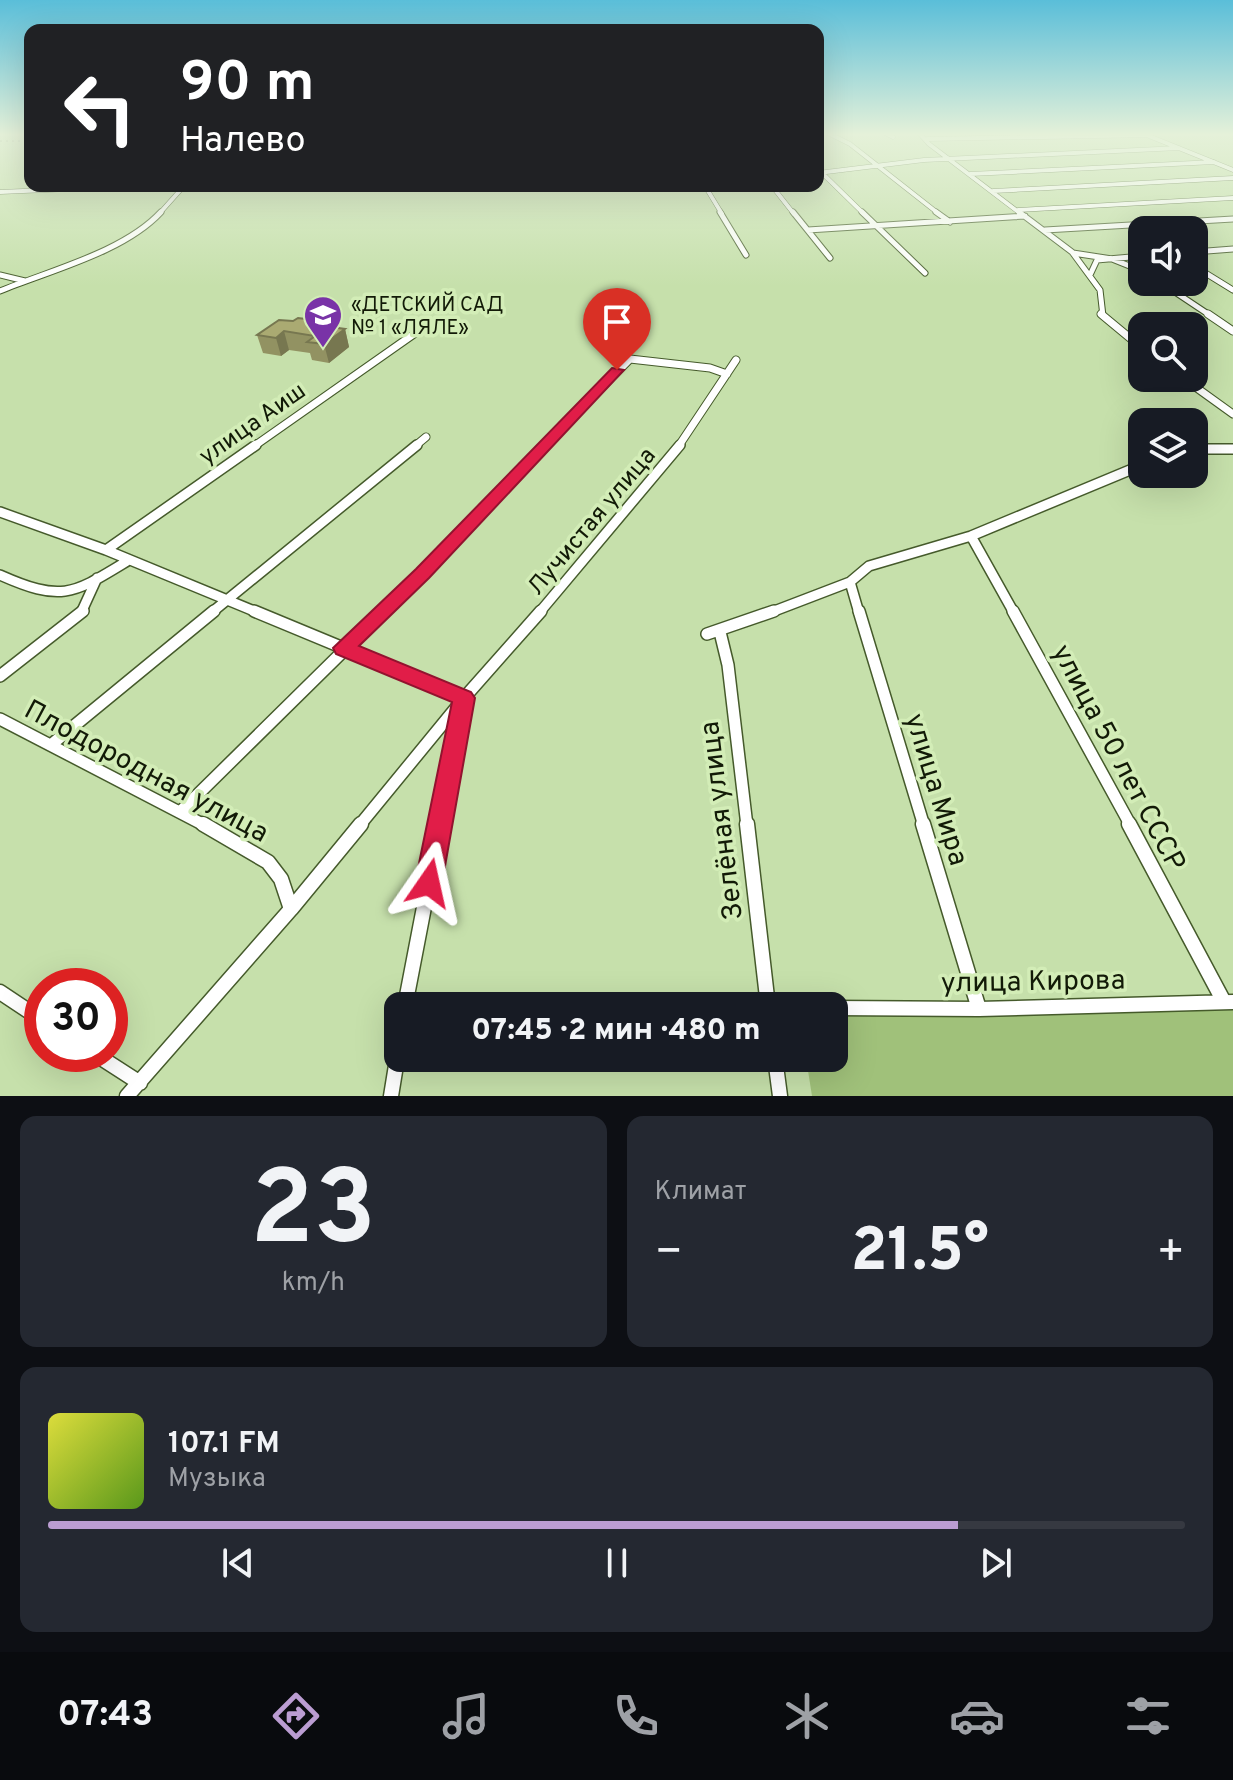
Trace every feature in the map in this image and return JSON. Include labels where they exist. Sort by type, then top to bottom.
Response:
[{"type":"street","points":[[833,184],[880,226],[925,273]]},
{"type":"street","points":[[899,184],[950,222]]},
{"type":"street","points":[[983,184],[1073,253],[1100,290],[1101,314],[1128,338]]},
{"type":"street","points":[[993,191],[1120,184]]},
{"type":"street","points":[[0,192],[24,191]]},
{"type":"street","points":[[0,291],[124,241],[145,229],[179,192]]},
{"type":"street","points":[[709,192],[746,255]]},
{"type":"street","points":[[777,192],[830,258]]},
{"type":"street","points":[[1018,210],[1233,198]]},
{"type":"street","points":[[808,230],[1025,216]]},
{"type":"street","points":[[1045,230],[1233,219]]},
{"type":"street","points":[[1208,251],[1233,252]]},
{"type":"street","points":[[1073,253],[1106,258],[1128,266]]},
{"type":"street","points":[[1090,275],[1097,260],[1128,257]]},
{"type":"street","points":[[0,275],[25,281]]},
{"type":"street","points":[[1208,275],[1233,290]]},
{"type":"street","points":[[1181,296],[1233,331]]},
{"type":"street","name":"улица Аиш","points":[[106,550],[421,329]]},
{"type":"street","points":[[181,811],[422,574],[604,382],[630,359],[710,368],[727,374]]},
{"type":"street","name":"Лучистая улица","points":[[127,1096],[291,909],[464,698],[577,571],[682,443],[736,360]]},
{"type":"street","points":[[1203,392],[1232,413]]},
{"type":"street","points":[[52,744],[426,437]]},
{"type":"street","points":[[1208,449],[1233,449]]},
{"type":"street","points":[[850,582],[869,566],[971,536],[1128,471]]},
{"type":"street","points":[[0,512],[106,550],[464,698],[408,992]]},
{"type":"street","name":"улица 50 лет СССР","points":[[971,536],[1228,1002]]},
{"type":"street","points":[[0,575],[46,593],[61,593],[129,560]]},
{"type":"street","points":[[0,676],[84,610],[97,578]]},
{"type":"street","name":"Зелёная улица","points":[[766,992],[728,665],[714,633],[850,582]]},
{"type":"street","name":"улица Мира","points":[[850,582],[979,1009]]},
{"type":"street","name":"Плодородная улица","points":[[0,719],[181,811],[268,862],[281,879],[291,909]]},
{"type":"street","points":[[0,992],[24,1008]]},
{"type":"street","name":"улица Кирова","points":[[848,1008],[979,1009],[1228,1002]]},
{"type":"street","points":[[123,1072],[140,1083]]},
{"type":"street","points":[[391,1096],[395,1072]]},
{"type":"street","points":[[777,1072],[780,1096]]},
{"type":"green space","points":[[1233,1010],[1233,1096],[812,1096],[808,1072],[848,1072],[848,1013]]},
{"type":"building","points":[[298,318],[336,323],[331,327],[345,329],[324,344],[307,342],[315,336],[284,331],[276,338],[257,335],[279,320],[293,321]]},
{"type":"place","name":"«ДЕТСКИЙ САД № 1 «ЛЯЛЕ»","points":[[323,349]]},
{"type":"route","points":[[429,883],[464,698],[344,648],[422,574],[617,370]]}]
